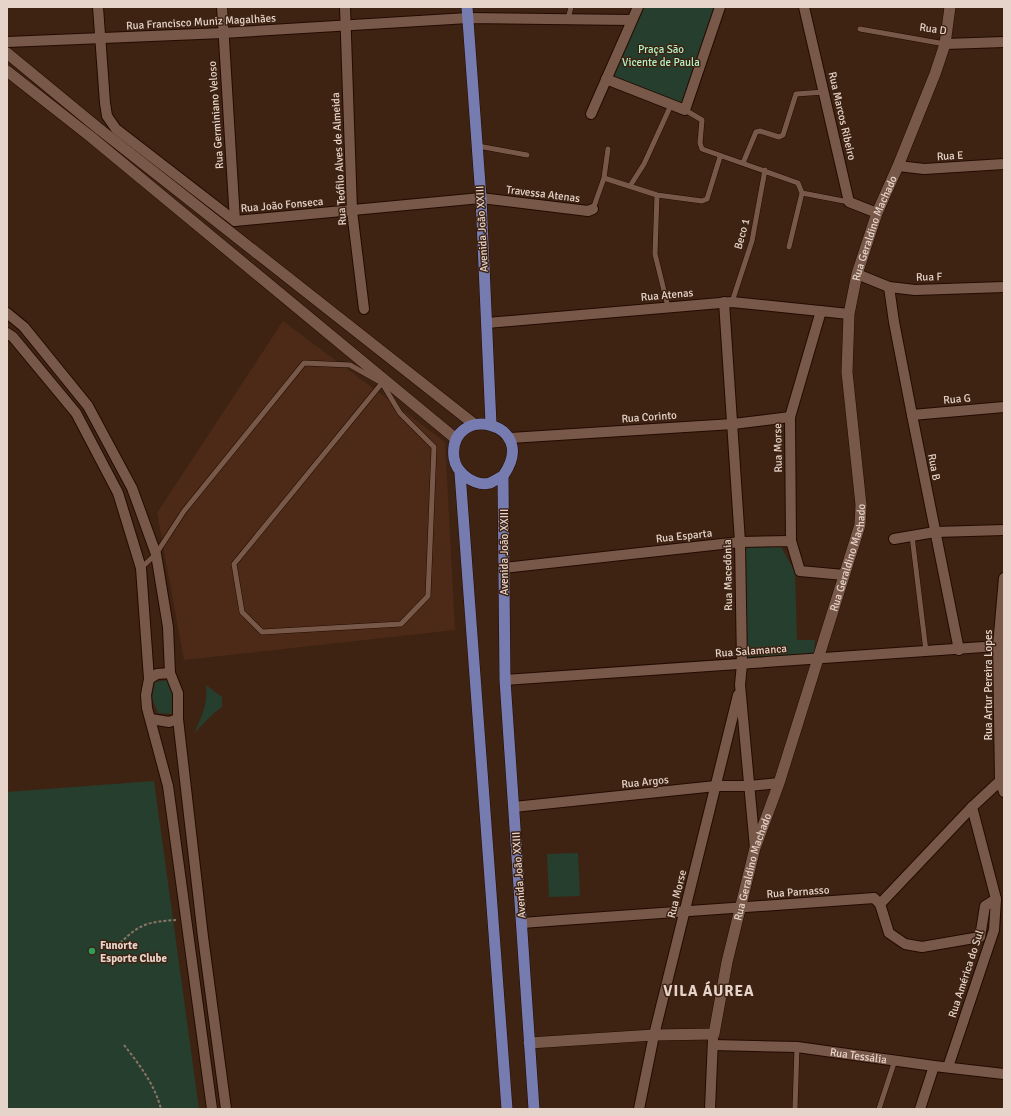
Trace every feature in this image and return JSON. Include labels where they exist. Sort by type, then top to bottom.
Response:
[{"type":"main road","name":"Avenida João XXIII","points":[[467,12],[478,146],[491,424]]},
{"type":"main road","points":[[506,1109],[460,473],[454,462],[453,450],[456,439],[462,430],[474,424],[491,424],[502,429],[510,438]]},
{"type":"main road","name":"Avenida João XXIII","points":[[510,438],[514,451],[511,465],[504,476],[505,680],[534,1109]]},
{"type":"main road","points":[[460,473],[473,482],[489,483],[504,476]]},
{"type":"street","points":[[98,7],[99,39]]},
{"type":"street","name":"Rua Germiniano Veloso","points":[[222,7],[235,220]]},
{"type":"street","name":"Rua Teófilo Alves de Almeida","points":[[345,7],[352,211],[364,309]]},
{"type":"street","points":[[591,114],[638,7]]},
{"type":"street","points":[[606,79],[685,110],[720,7]]},
{"type":"street","name":"Rua Marcos Ribeiro","points":[[804,7],[850,202]]},
{"type":"street","name":"Rua Geraldino Machado","points":[[710,1109],[713,1039],[739,908],[755,848],[779,783],[860,525],[862,505],[847,372],[849,314],[857,274],[876,213],[898,166],[935,74],[945,44],[950,7]]},
{"type":"street","name":"Rua Francisco Muniz Magalhães","points":[[7,42],[223,33],[346,24],[467,12],[568,20],[631,20]]},
{"type":"street","name":"Rua João Fonseca","points":[[99,39],[107,116],[116,129],[235,220],[352,211],[481,198]]},
{"type":"street","name":"Rua D","points":[[945,44],[1004,42]]},
{"type":"street","points":[[7,53],[98,128],[474,424]]},
{"type":"street","points":[[7,71],[91,137],[456,439]]},
{"type":"street","name":"Rua E","points":[[898,166],[924,169],[1004,164]]},
{"type":"street","name":"Travessa Atenas","points":[[481,198],[588,211],[593,209]]},
{"type":"street","points":[[850,202],[876,213]]},
{"type":"street","name":"Rua F","points":[[857,274],[889,287],[915,290],[1004,287]]},
{"type":"street","name":"Rua B","points":[[889,287],[894,322],[912,415],[960,650]]},
{"type":"street","name":"Rua Atenas","points":[[487,323],[728,302],[849,314]]},
{"type":"street","name":"Rua Macedônia","points":[[728,302],[740,542],[742,664],[740,685],[755,848]]},
{"type":"street","name":"Rua Morse","points":[[791,540],[790,417],[821,311]]},
{"type":"street","points":[[7,313],[24,326],[88,406],[132,488],[156,554],[168,628],[170,673],[178,693],[178,719],[226,1109]]},
{"type":"street","points":[[7,333],[13,338],[76,413],[118,493],[141,568],[148,679],[146,701],[168,786],[212,1109]]},
{"type":"street","points":[[76,413],[88,406]]},
{"type":"street","name":"Rua G","points":[[912,415],[1004,407]]},
{"type":"street","name":"Rua Corinto","points":[[510,438],[733,424],[790,417]]},
{"type":"street","points":[[894,539],[935,532],[1004,530]]},
{"type":"street","points":[[791,540],[800,571],[844,575]]},
{"type":"street","name":"Rua Esparta","points":[[504,568],[740,542],[791,540]]},
{"type":"street","name":"Rua Artur Pereira Lopes","points":[[1004,578],[998,646],[1002,776],[1004,792]]},
{"type":"street","name":"Rua Salamanca","points":[[505,680],[818,658],[960,650],[998,646]]},
{"type":"street","points":[[148,679],[157,674],[170,673]]},
{"type":"street","name":"Rua Morse","points":[[640,1109],[654,1035],[740,685]]},
{"type":"street","points":[[151,719],[169,722],[178,719]]},
{"type":"street","points":[[996,899],[985,906],[980,937],[922,947],[905,944],[889,933],[880,904],[1002,776]]},
{"type":"street","name":"Rua Argos","points":[[514,807],[716,786],[749,786],[779,783]]},
{"type":"street","name":"Rua América do Sul","points":[[948,1067],[994,930],[996,899],[972,808]]},
{"type":"street","name":"Rua Parnasso","points":[[522,924],[685,910],[739,908],[874,898],[880,904]]},
{"type":"street","points":[[190,939],[204,937]]},
{"type":"street","name":"Rua Tessália","points":[[529,1043],[654,1035],[797,1047],[1004,1074]]},
{"type":"street","points":[[920,1109],[934,1066]]},
{"type":"lane","points":[[568,20],[571,7]]},
{"type":"lane","name":"Rua D","points":[[860,29],[945,44]]},
{"type":"lane","points":[[743,162],[756,132],[760,131],[779,137],[783,135],[796,94],[825,92]]},
{"type":"lane","points":[[630,186],[644,164],[671,105]]},
{"type":"lane","points":[[685,110],[702,120],[700,147],[720,156],[743,162],[798,183],[802,193],[789,247]]},
{"type":"lane","points":[[478,146],[527,155]]},
{"type":"lane","name":"Travessa Atenas","points":[[593,209],[604,178],[608,149]]},
{"type":"lane","points":[[604,178],[657,195],[705,200],[720,156]]},
{"type":"lane","name":"Beco 1","points":[[728,302],[752,241],[765,170]]},
{"type":"lane","points":[[802,193],[850,202]]},
{"type":"lane","points":[[657,195],[655,254],[668,308]]},
{"type":"lane","points":[[141,568],[156,554],[184,510],[304,363],[350,365],[382,383],[400,413],[434,447],[428,596],[401,624],[262,632],[242,612],[234,564],[382,383]]},
{"type":"lane","points":[[912,536],[926,651]]},
{"type":"lane","points":[[795,1109],[797,1047]]},
{"type":"lane","points":[[878,1109],[895,1060]]},
{"type":"path","points":[[120,943],[135,930],[151,922],[176,920]]},
{"type":"path","points":[[124,1045],[145,1074],[161,1109]]},
{"type":"shaded area","points":[[283,321],[445,442],[455,630],[184,660],[157,513]]},
{"type":"green space","name":"Praça São Vicente de Paula","points":[[638,7],[720,7],[685,110],[606,79]]},
{"type":"green space","points":[[780,545],[795,572],[797,640],[815,640],[814,655],[746,661],[743,546]]},
{"type":"green space","points":[[168,680],[176,695],[174,714],[158,713],[152,698],[155,682]]},
{"type":"green space","points":[[206,685],[222,697],[222,707],[194,733],[205,704]]},
{"type":"green space","name":"Funorte Esporte Clube","points":[[154,781],[199,1109],[7,1109],[7,792]]},
{"type":"green space","points":[[578,853],[580,896],[549,897],[547,854]]},
{"type":"place","name":"Funorte Esporte Clube","points":[[92,951]]},
{"type":"district","name":"VILA ÁUREA","points":[[709,991]]}]
